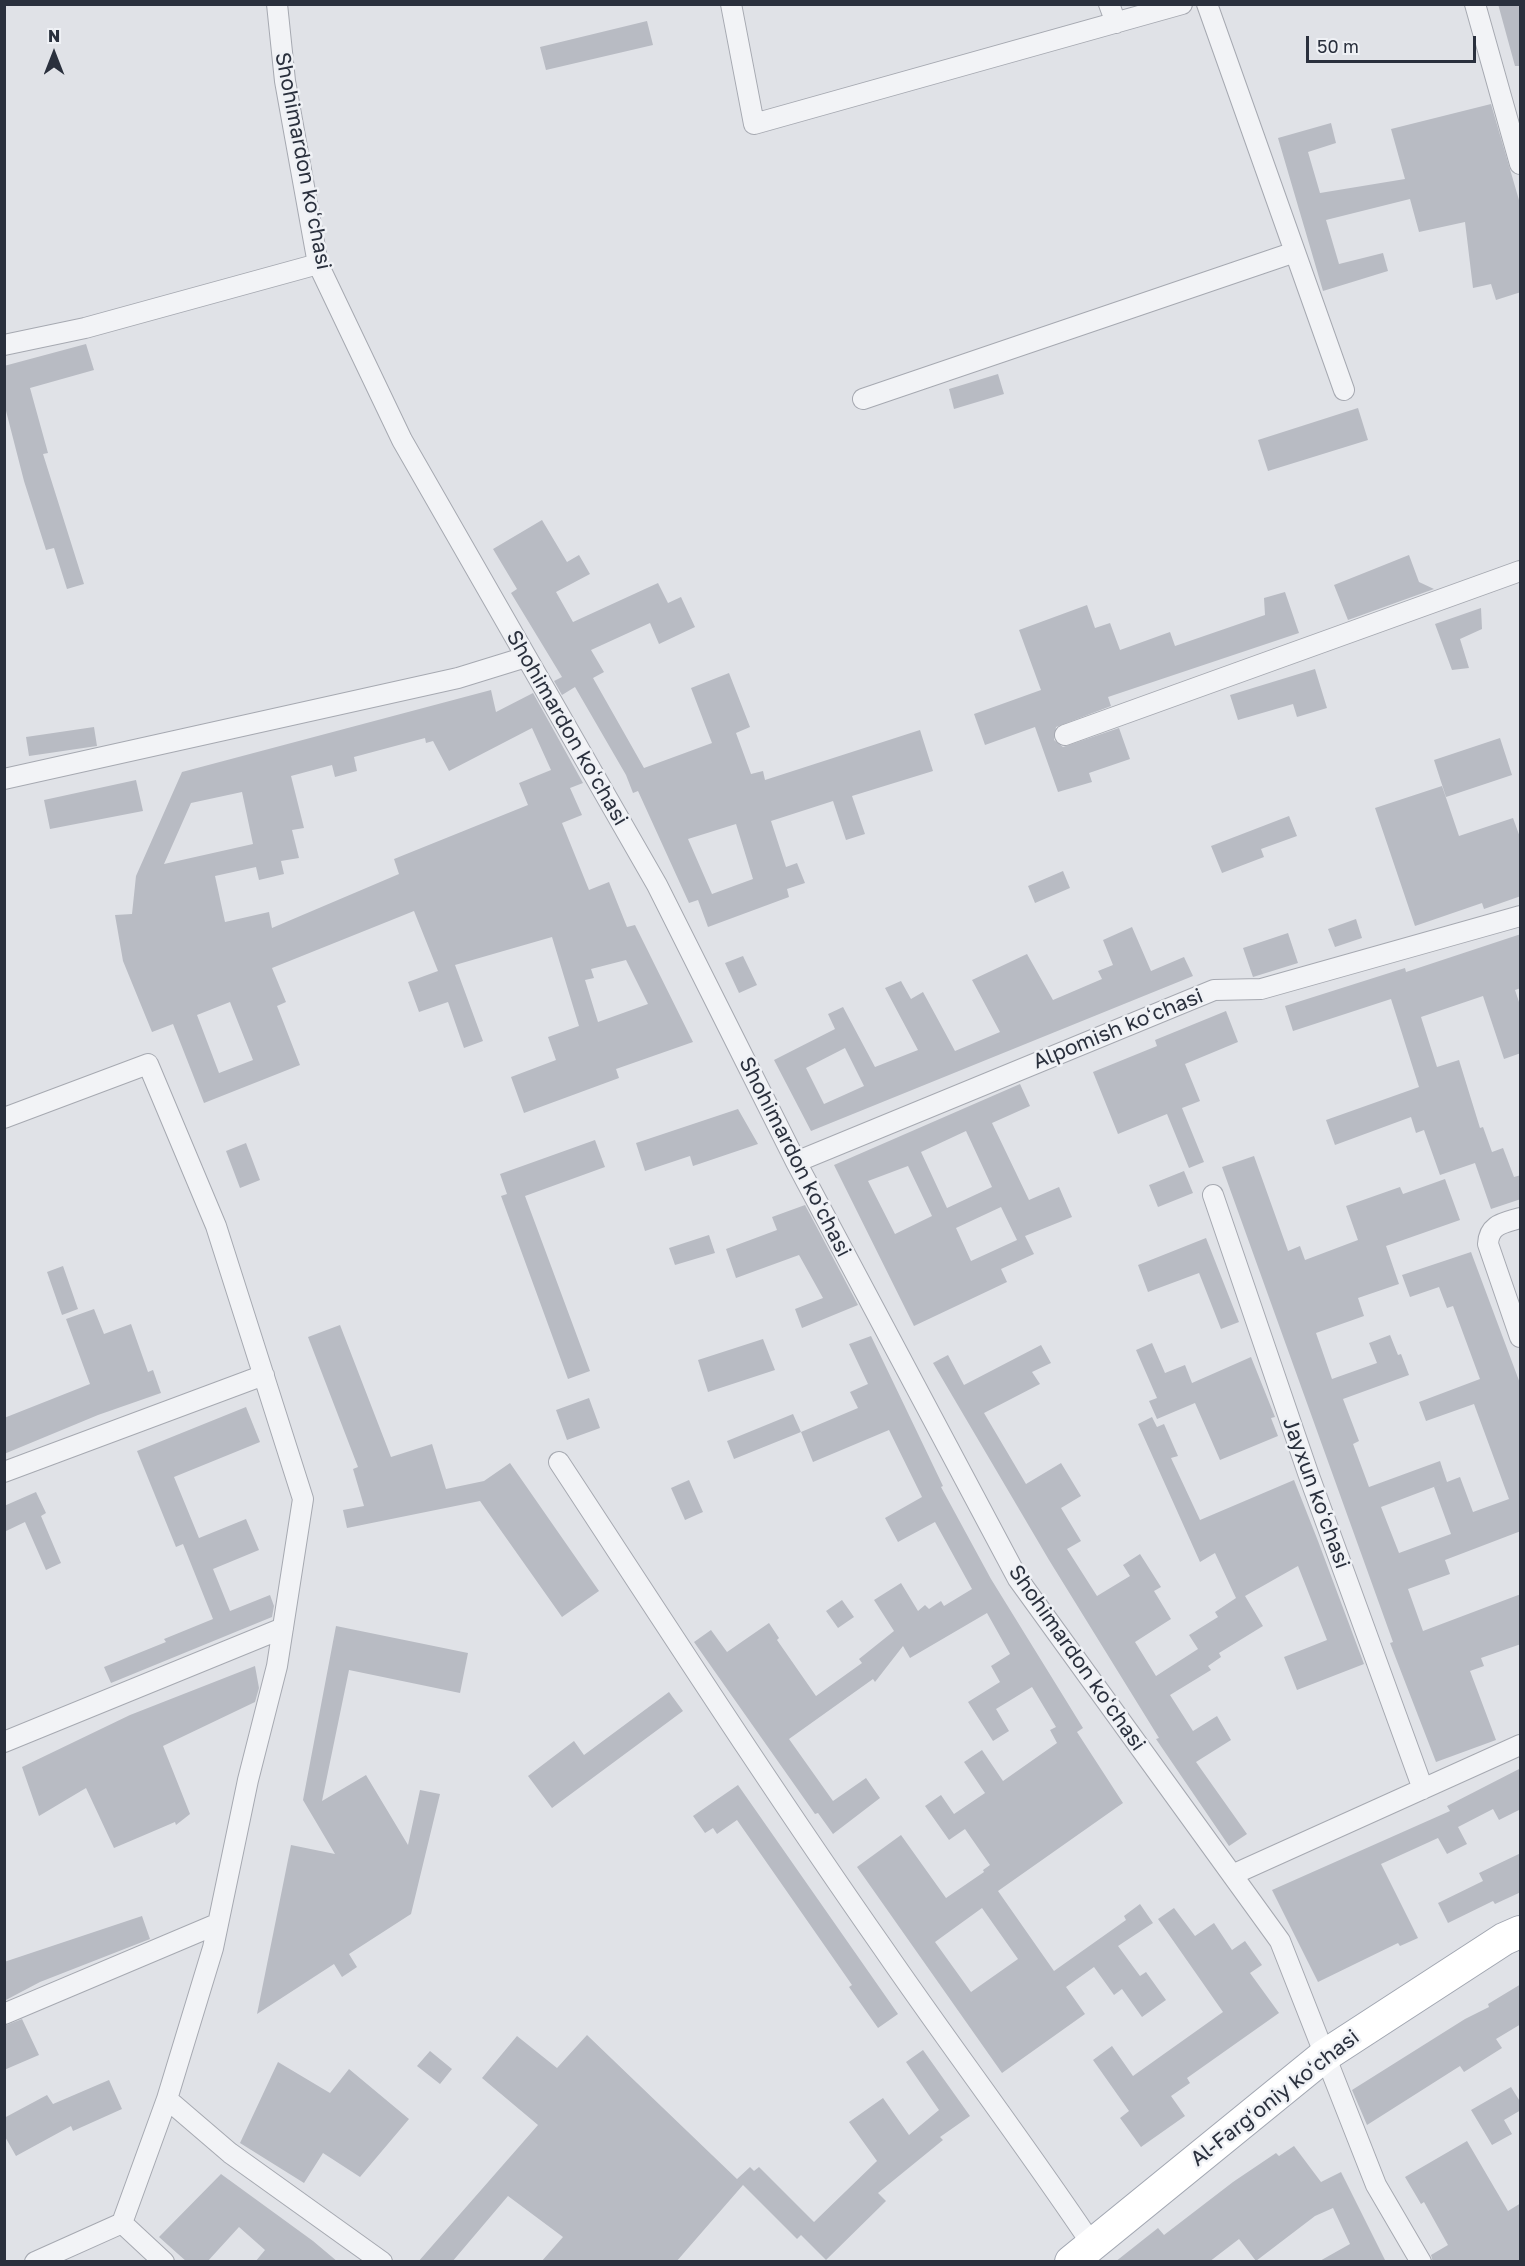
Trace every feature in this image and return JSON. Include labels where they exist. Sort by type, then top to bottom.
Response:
[{"type":"main road","name":"Al-Fargʻoniy koʻchasi","points":[[1081,2252],[1324,2056],[1504,1939],[1521,1932]]},
{"type":"street","name":"Shohimardon koʻchasi","points":[[277,4],[285,81],[318,264],[402,440],[657,885],[796,1162],[1018,1579],[1280,1941],[1376,2185],[1421,2262]]},
{"type":"street","points":[[731,4],[754,124],[1112,14],[1182,4]]},
{"type":"street","points":[[1207,4],[1344,390]]},
{"type":"street","points":[[1476,4],[1521,164]]},
{"type":"street","points":[[863,399],[1295,252]]},
{"type":"street","points":[[4,345],[85,328],[318,264]]},
{"type":"street","points":[[1065,735],[1521,571]]},
{"type":"street","points":[[4,779],[458,678],[526,657]]},
{"type":"street","name":"Alpomish koʻchasi","points":[[796,1162],[1214,990],[1261,989],[1521,915]]},
{"type":"street","points":[[4,1118],[148,1064],[216,1226],[303,1499],[277,1666],[248,1780],[218,1924],[166,2099],[122,2223],[35,2262]]},
{"type":"street","name":"Jayxun koʻchasi","points":[[1213,1195],[1308,1473],[1423,1789]]},
{"type":"street","points":[[1521,1218],[1495,1227],[1488,1234],[1488,1244],[1521,1337]]},
{"type":"street","points":[[4,1472],[264,1375]]},
{"type":"street","points":[[559,1462],[737,1734],[883,1949],[1029,2150],[1081,2252]]},
{"type":"street","points":[[4,1742],[283,1628]]},
{"type":"street","points":[[1232,1875],[1521,1745]]},
{"type":"street","points":[[4,2014],[218,1924]]},
{"type":"street","points":[[166,2099],[230,2153],[382,2262]]},
{"type":"street","points":[[122,2223],[164,2262]]},
{"type":"building","points":[[1498,4],[1521,4],[1521,66],[1515,66]]},
{"type":"building","points":[[647,21],[653,45],[546,70],[540,47]]},
{"type":"building","points":[[1491,104],[1521,207],[1521,292],[1496,300],[1491,284],[1473,288],[1465,222],[1419,232],[1410,199],[1326,220],[1339,264],[1383,253],[1388,271],[1323,291],[1278,138],[1331,123],[1336,143],[1308,152],[1320,193],[1405,179],[1391,129]]},
{"type":"building","points":[[86,344],[94,370],[30,388],[48,453],[43,454],[84,584],[67,589],[54,548],[46,550],[24,481],[4,403],[4,366]]},
{"type":"building","points":[[998,374],[1004,394],[954,409],[949,389]]},
{"type":"building","points":[[1358,408],[1368,440],[1268,471],[1258,440]]},
{"type":"building","points":[[542,520],[567,562],[579,555],[590,574],[556,592],[573,622],[658,583],[668,603],[681,597],[695,627],[659,644],[650,623],[591,650],[604,672],[593,678],[644,768],[712,743],[691,688],[729,673],[750,727],[736,733],[751,774],[763,771],[765,780],[920,730],[933,771],[852,796],[865,834],[846,840],[833,801],[771,821],[786,867],[797,863],[805,883],[787,889],[789,897],[708,927],[698,900],[689,903],[638,791],[633,793],[626,775],[575,687],[562,695],[554,681],[562,677],[511,593],[517,589],[493,549]],"holes":[[[736,824],[753,879],[712,894],[688,839]]]},
{"type":"building","points":[[1409,555],[1419,582],[1434,589],[1348,620],[1334,585]]},
{"type":"building","points":[[1285,592],[1299,633],[1108,697],[1111,706],[1056,727],[1054,740],[1063,747],[1119,728],[1130,759],[1089,773],[1092,782],[1058,792],[1035,727],[985,745],[974,714],[1041,690],[1019,630],[1087,605],[1095,628],[1110,623],[1120,650],[1170,632],[1175,646],[1265,615],[1264,598]]},
{"type":"building","points":[[1481,608],[1482,629],[1460,639],[1469,668],[1452,670],[1435,624]]},
{"type":"building","points":[[1315,669],[1327,708],[1297,717],[1293,704],[1238,720],[1230,695]]},
{"type":"building","points":[[491,690],[496,712],[533,693],[583,783],[570,788],[582,815],[562,823],[589,890],[609,882],[627,927],[635,925],[693,1042],[616,1069],[619,1078],[524,1113],[511,1077],[556,1060],[548,1037],[579,1026],[552,937],[455,965],[483,1041],[464,1048],[448,1002],[419,1012],[408,982],[438,971],[414,911],[272,968],[286,1002],[277,1006],[300,1065],[204,1103],[173,1024],[152,1032],[123,961],[115,915],[132,914],[136,876],[182,772]],"holes":[[[532,728],[551,770],[519,783],[528,805],[394,859],[399,874],[272,928],[269,912],[225,922],[215,876],[256,867],[259,880],[284,874],[281,861],[299,858],[292,830],[304,828],[291,776],[332,765],[335,777],[357,771],[354,757],[425,738],[426,743],[433,741],[449,771]],[[242,792],[253,844],[164,864],[191,803]],[[626,960],[648,1004],[598,1022],[585,980],[594,978],[591,969]],[[230,1002],[253,1060],[219,1073],[197,1015]]]},
{"type":"building","points":[[94,727],[97,746],[29,756],[26,737]]},
{"type":"building","points":[[1500,738],[1512,775],[1446,797],[1434,760]]},
{"type":"building","points":[[136,780],[143,811],[50,829],[44,800]]},
{"type":"building","points":[[1442,786],[1459,836],[1513,818],[1521,840],[1521,896],[1484,909],[1482,903],[1415,926],[1375,808]]},
{"type":"building","points":[[1289,816],[1297,836],[1261,849],[1264,857],[1222,873],[1211,846]]},
{"type":"building","points":[[1063,871],[1070,888],[1035,903],[1028,886]]},
{"type":"building","points":[[1356,919],[1362,938],[1335,947],[1328,929]]},
{"type":"building","points":[[1132,927],[1151,971],[1184,957],[1193,976],[811,1131],[774,1060],[835,1029],[828,1014],[843,1007],[875,1067],[918,1050],[885,988],[901,981],[911,999],[923,992],[955,1051],[1000,1032],[972,980],[1027,954],[1053,1000],[1102,979],[1098,971],[1113,965],[1103,940]],"holes":[[[845,1048],[864,1086],[824,1104],[806,1068]]]},
{"type":"building","points":[[1288,933],[1298,963],[1253,977],[1243,948]]},
{"type":"building","points":[[1521,934],[1521,988],[1515,990],[1521,1008],[1521,1053],[1504,1059],[1483,996],[1421,1017],[1437,1067],[1459,1060],[1480,1128],[1483,1127],[1492,1152],[1503,1148],[1514,1177],[1521,1175],[1521,1199],[1491,1209],[1475,1163],[1440,1175],[1424,1130],[1416,1133],[1411,1117],[1335,1145],[1326,1120],[1419,1087],[1391,999],[1293,1031],[1285,1006],[1405,968],[1406,972]]},
{"type":"building","points":[[743,956],[757,985],[739,993],[725,963]]},
{"type":"building","points":[[1226,1011],[1238,1042],[1185,1064],[1200,1101],[1182,1108],[1204,1162],[1189,1168],[1167,1114],[1118,1134],[1093,1072],[1157,1046],[1155,1040]]},
{"type":"building","points":[[1020,1084],[1030,1106],[992,1123],[1029,1200],[1059,1187],[1072,1217],[1025,1236],[1034,1254],[1001,1269],[1007,1282],[914,1326],[834,1165]],"holes":[[[966,1131],[992,1187],[947,1208],[921,1152]],[[908,1166],[932,1216],[895,1234],[868,1181]],[[1001,1207],[1017,1240],[971,1261],[956,1228]]]},
{"type":"building","points":[[738,1109],[758,1144],[693,1166],[690,1156],[645,1171],[636,1143]]},
{"type":"building","points":[[595,1140],[605,1167],[525,1196],[590,1371],[568,1379],[501,1196],[507,1194],[500,1174]]},
{"type":"building","points":[[246,1143],[260,1180],[240,1188],[226,1151]]},
{"type":"building","points":[[1254,1156],[1288,1251],[1300,1246],[1305,1260],[1358,1240],[1346,1206],[1400,1187],[1403,1194],[1445,1179],[1460,1220],[1386,1246],[1399,1284],[1358,1298],[1364,1316],[1316,1333],[1332,1379],[1377,1363],[1369,1343],[1390,1335],[1409,1375],[1343,1399],[1359,1441],[1353,1444],[1369,1487],[1440,1461],[1447,1482],[1460,1477],[1473,1512],[1509,1499],[1474,1404],[1426,1421],[1419,1402],[1480,1379],[1453,1306],[1447,1308],[1439,1287],[1410,1297],[1402,1275],[1471,1252],[1521,1386],[1521,1531],[1445,1560],[1450,1574],[1408,1589],[1423,1631],[1521,1594],[1521,1644],[1481,1658],[1484,1666],[1470,1671],[1496,1740],[1436,1762],[1390,1643],[1393,1642],[1222,1167]],"holes":[[[1447,1482],[1434,1487],[1451,1534],[1399,1553],[1381,1507]]]},
{"type":"building","points":[[1184,1171],[1193,1193],[1158,1207],[1149,1185]]},
{"type":"building","points":[[805,1205],[858,1305],[802,1328],[795,1309],[823,1298],[799,1255],[736,1278],[726,1249],[777,1230],[772,1217]]},
{"type":"building","points":[[709,1235],[715,1253],[675,1265],[669,1248]]},
{"type":"building","points":[[1206,1238],[1239,1322],[1221,1329],[1199,1273],[1148,1292],[1138,1265]]},
{"type":"building","points":[[63,1266],[78,1309],[62,1315],[47,1272]]},
{"type":"building","points":[[94,1309],[104,1334],[131,1324],[148,1372],[153,1370],[161,1393],[98,1415],[4,1454],[4,1418],[90,1384],[66,1319]]},
{"type":"building","points":[[340,1325],[391,1457],[432,1444],[446,1489],[484,1481],[510,1463],[599,1591],[562,1617],[480,1501],[347,1528],[343,1510],[364,1506],[353,1469],[358,1467],[308,1337]]},
{"type":"building","points":[[871,1336],[943,1486],[941,1487],[991,1579],[1083,1728],[1077,1732],[1123,1803],[998,1891],[1054,1971],[1126,1920],[1124,1916],[1140,1904],[1153,1923],[1118,1946],[1140,1976],[1146,1972],[1166,2000],[1142,2017],[1122,1989],[1114,1995],[1094,1967],[1066,1987],[1085,2014],[1002,2073],[857,1867],[901,1835],[946,1898],[984,1872],[983,1870],[990,1865],[965,1829],[949,1840],[925,1806],[941,1795],[954,1814],[985,1793],[964,1762],[982,1750],[1003,1781],[1057,1743],[1050,1730],[1056,1727],[1032,1687],[996,1709],[1009,1731],[993,1741],[968,1702],[1000,1682],[991,1666],[1010,1654],[987,1613],[910,1658],[903,1646],[875,1682],[873,1679],[789,1739],[833,1801],[866,1778],[880,1798],[833,1834],[818,1813],[815,1814],[694,1642],[711,1630],[727,1652],[769,1623],[779,1638],[777,1640],[816,1696],[862,1663],[859,1659],[894,1631],[874,1600],[901,1583],[918,1611],[925,1605],[929,1609],[941,1601],[944,1606],[972,1589],[935,1522],[898,1542],[885,1518],[922,1497],[889,1430],[813,1462],[801,1432],[858,1408],[850,1392],[868,1384],[849,1344]],"holes":[[[982,1908],[1018,1959],[971,1992],[935,1942]]]},
{"type":"building","points":[[763,1339],[775,1370],[708,1392],[698,1360]]},
{"type":"building","points":[[1152,1343],[1165,1373],[1185,1365],[1192,1383],[1251,1357],[1275,1417],[1271,1418],[1278,1436],[1220,1460],[1195,1403],[1157,1419],[1149,1401],[1157,1398],[1136,1350]]},
{"type":"building","points":[[1041,1345],[1051,1363],[1032,1372],[1040,1384],[984,1413],[1026,1484],[1061,1463],[1081,1496],[1061,1508],[1081,1541],[1067,1549],[1097,1596],[1130,1576],[1123,1565],[1140,1554],[1161,1587],[1154,1591],[1171,1619],[1135,1642],[1156,1676],[1198,1649],[1189,1635],[1218,1617],[1215,1612],[1236,1598],[1215,1553],[1200,1562],[1138,1424],[1152,1417],[1157,1427],[1164,1424],[1178,1456],[1171,1458],[1200,1520],[1294,1480],[1318,1541],[1364,1664],[1297,1690],[1284,1657],[1327,1640],[1298,1566],[1245,1596],[1263,1626],[1219,1653],[1221,1657],[1208,1666],[1211,1670],[1170,1695],[1193,1731],[1217,1716],[1231,1740],[1196,1762],[1247,1834],[1229,1846],[1156,1739],[1159,1738],[1049,1560],[933,1363],[948,1355],[964,1385]]},
{"type":"building","points":[[589,1398],[600,1428],[567,1440],[556,1410]]},
{"type":"building","points":[[246,1407],[260,1442],[174,1477],[199,1538],[246,1519],[259,1550],[213,1569],[230,1611],[270,1595],[274,1606],[272,1617],[111,1683],[104,1667],[166,1642],[164,1639],[213,1619],[183,1544],[176,1547],[137,1451]]},
{"type":"building","points":[[793,1414],[801,1432],[734,1459],[727,1441]]},
{"type":"building","points":[[689,1480],[703,1512],[685,1520],[671,1488]]},
{"type":"building","points":[[36,1492],[46,1513],[41,1516],[61,1563],[46,1570],[25,1522],[4,1532],[4,1506]]},
{"type":"building","points":[[842,1600],[854,1617],[838,1628],[826,1611]]},
{"type":"building","points":[[336,1626],[468,1653],[460,1693],[349,1670],[322,1801],[366,1775],[408,1845],[420,1790],[440,1794],[411,1914],[349,1954],[357,1967],[342,1977],[334,1964],[257,2014],[291,1845],[335,1854],[303,1800]]},
{"type":"building","points":[[255,1666],[259,1688],[255,1702],[163,1746],[190,1814],[176,1825],[175,1822],[114,1848],[86,1788],[39,1816],[22,1767],[130,1715]]},
{"type":"building","points":[[669,1692],[683,1711],[552,1808],[528,1776],[574,1741],[584,1755]]},
{"type":"building","points":[[1521,1768],[1521,1809],[1499,1820],[1493,1809],[1458,1827],[1467,1844],[1447,1854],[1438,1838],[1381,1864],[1418,1938],[1400,1946],[1398,1943],[1318,1982],[1272,1890],[1450,1811],[1447,1806]]},
{"type":"building","points":[[738,1785],[898,2014],[878,2028],[849,1987],[852,1985],[737,1820],[717,1834],[713,1828],[705,1833],[693,1816]]},
{"type":"building","points":[[1521,1853],[1521,1892],[1495,1904],[1493,1901],[1448,1923],[1438,1903],[1483,1881],[1479,1873]]},
{"type":"building","points":[[1174,1908],[1195,1936],[1214,1923],[1232,1950],[1245,1941],[1262,1965],[1250,1973],[1279,2013],[1187,2078],[1190,2083],[1171,2096],[1185,2116],[1141,2147],[1120,2118],[1129,2111],[1093,2060],[1112,2046],[1133,2076],[1223,2012],[1158,1919]]},
{"type":"building","points":[[142,1916],[150,1939],[40,1982],[4,2001],[4,1962]]},
{"type":"building","points":[[1521,1984],[1521,2024],[1496,2039],[1502,2048],[1464,2072],[1460,2066],[1367,2125],[1352,2090],[1465,2019],[1489,2007],[1488,2004]]},
{"type":"building","points":[[22,2019],[39,2055],[4,2070],[4,2026]]},
{"type":"building","points":[[587,2035],[737,2179],[750,2167],[754,2171],[759,2167],[814,2222],[877,2161],[849,2122],[883,2098],[909,2135],[939,2110],[906,2062],[923,2050],[970,2116],[940,2137],[943,2140],[878,2193],[886,2201],[826,2260],[801,2235],[797,2239],[743,2185],[676,2262],[541,2262],[563,2237],[508,2196],[452,2262],[418,2262],[538,2125],[482,2078],[517,2036],[557,2068]]},
{"type":"building","points":[[430,2051],[452,2069],[440,2084],[417,2066]]},
{"type":"building","points":[[278,2062],[330,2093],[349,2069],[409,2119],[360,2177],[323,2153],[304,2183],[240,2143]]},
{"type":"building","points":[[109,2080],[122,2109],[73,2131],[71,2126],[16,2156],[4,2135],[4,2118],[47,2095],[53,2104]]},
{"type":"building","points":[[1511,2087],[1521,2103],[1521,2110],[1504,2120],[1512,2134],[1492,2145],[1471,2110]]},
{"type":"building","points":[[1467,2141],[1508,2211],[1521,2203],[1521,2262],[1433,2262],[1431,2255],[1448,2245],[1424,2202],[1421,2204],[1405,2177]]},
{"type":"building","points":[[1294,2146],[1321,2182],[1341,2172],[1386,2262],[1318,2262],[1350,2244],[1333,2208],[1315,2216],[1256,2261],[1239,2239],[1209,2262],[1115,2262],[1158,2228],[1164,2235],[1233,2182],[1276,2153],[1279,2156]]},
{"type":"building","points":[[221,2174],[338,2262],[255,2262],[265,2250],[239,2227],[207,2262],[187,2262],[159,2237]]}]
